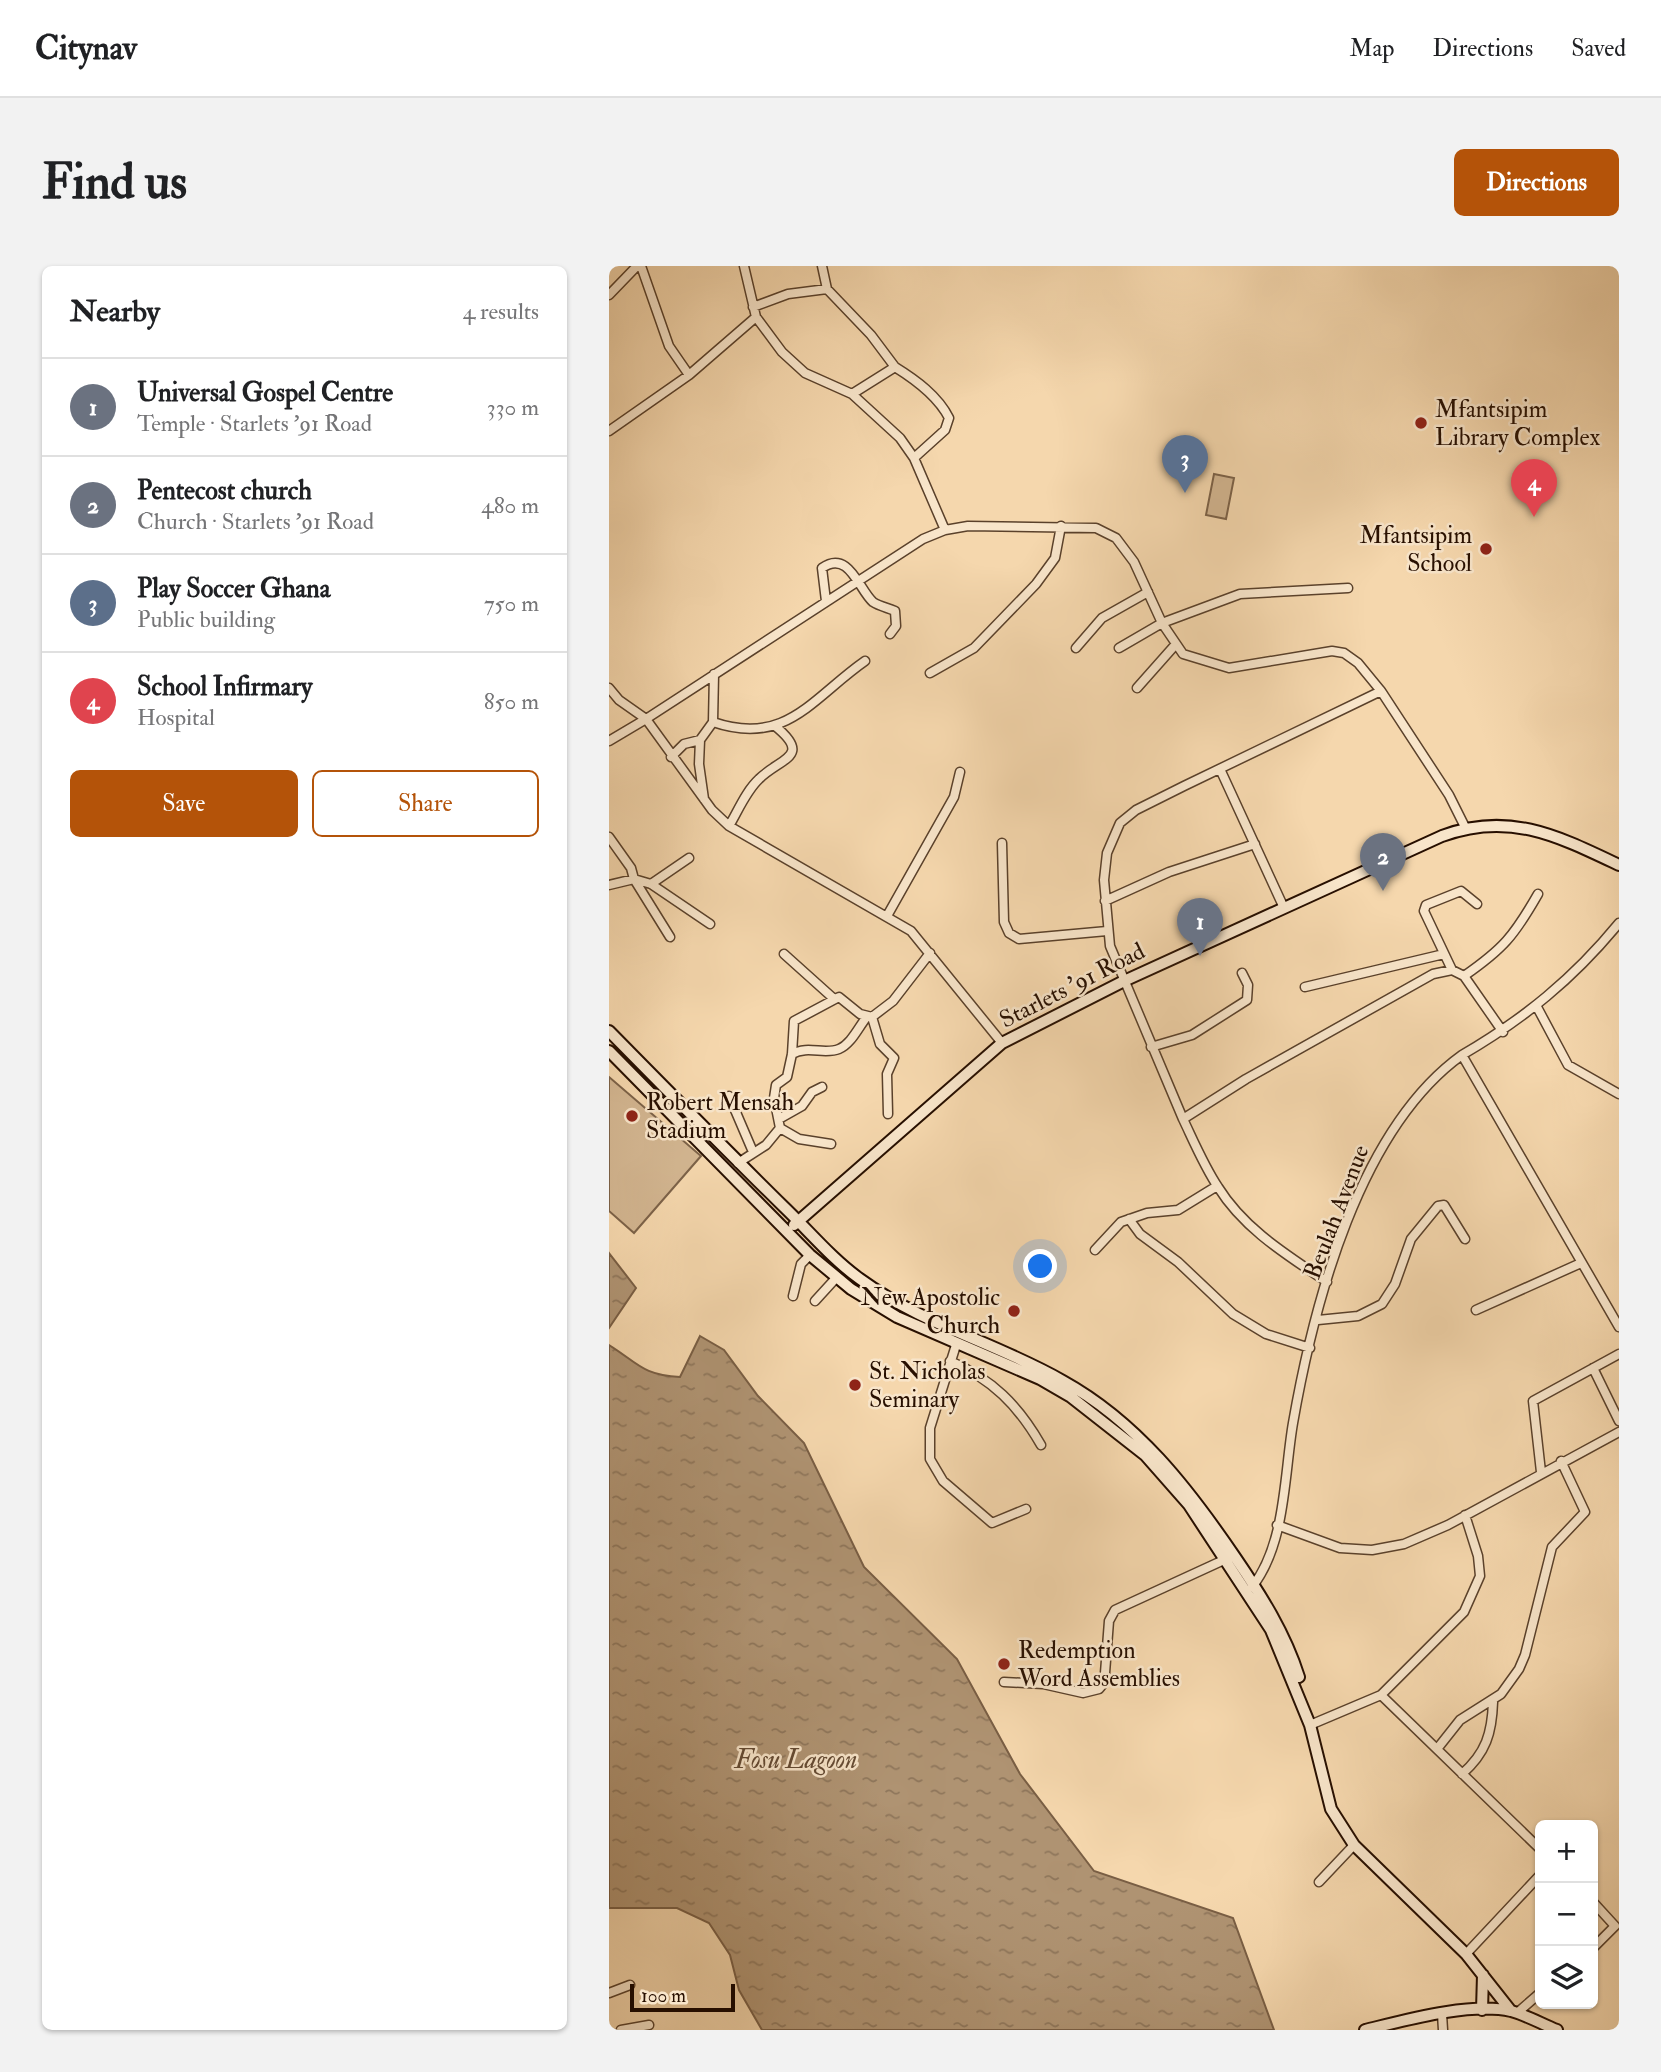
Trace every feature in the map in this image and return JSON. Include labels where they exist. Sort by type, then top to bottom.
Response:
[{"type":"street","points":[[609,295],[639,266],[669,346],[689,375]]},
{"type":"street","points":[[744,266],[756,317],[782,352],[805,373],[852,394],[900,438],[914,458],[945,530]]},
{"type":"street","points":[[822,266],[827,289],[871,335],[895,367],[914,379],[944,407],[949,418],[945,430],[914,458]]},
{"type":"street","points":[[753,307],[788,294],[827,289]]},
{"type":"street","points":[[609,431],[689,375],[756,317]]},
{"type":"street","points":[[852,394],[895,367]]},
{"type":"street","points":[[609,741],[923,539],[945,530],[1002,524],[1096,528],[1116,538],[1134,562],[1162,623],[1183,654],[1229,668],[1332,651],[1344,653],[1358,663],[1381,691],[1449,795],[1465,827]]},
{"type":"street","points":[[930,673],[974,648],[1036,584],[1055,558],[1061,526]]},
{"type":"street","points":[[826,601],[822,568],[829,563],[843,566],[860,579],[873,601],[895,611],[896,626],[890,634]]},
{"type":"street","points":[[1119,648],[1162,623],[1240,594],[1349,588]]},
{"type":"street","points":[[1076,648],[1102,618],[1148,592]]},
{"type":"street","points":[[1137,688],[1176,644]]},
{"type":"street","points":[[713,722],[731,728],[758,730],[775,726],[805,711],[865,661]]},
{"type":"street","points":[[704,799],[699,764],[700,740],[713,722],[714,674]]},
{"type":"street","points":[[609,688],[619,700],[646,719],[671,757],[729,826],[911,931],[1002,1043]]},
{"type":"street","points":[[1327,1282],[1270,1244],[1232,1206],[1217,1186],[1183,1119],[1112,954],[1105,901],[1107,853],[1120,823],[1136,810],[1381,691]]},
{"type":"street","points":[[729,826],[756,781],[790,759],[793,751],[789,737],[775,726]]},
{"type":"street","points":[[671,757],[684,744],[700,740]]},
{"type":"street","points":[[1220,769],[1284,908]]},
{"type":"street","points":[[887,916],[954,797],[960,772]]},
{"type":"street","name":"Starlets '91 Road","points":[[787,1232],[1002,1043],[1124,981],[1465,827],[1501,824],[1543,832],[1619,865]]},
{"type":"street","points":[[609,837],[631,868],[634,879],[670,937]]},
{"type":"street","points":[[1002,843],[1004,922],[1009,933],[1019,939],[1107,931]]},
{"type":"street","points":[[1105,901],[1169,872],[1255,844]]},
{"type":"street","points":[[651,884],[689,858]]},
{"type":"street","points":[[609,885],[634,879],[651,884],[710,925]]},
{"type":"street","points":[[1477,904],[1461,891],[1426,905],[1424,911],[1452,970],[1464,976],[1503,1031]]},
{"type":"street","points":[[1464,976],[1500,951],[1517,932],[1538,894]]},
{"type":"street","name":"Beulah Avenue","points":[[1251,1588],[1277,1525],[1295,1413],[1327,1282],[1348,1218],[1381,1147],[1424,1088],[1462,1055],[1537,1007],[1567,980],[1619,923]]},
{"type":"street","points":[[792,1054],[804,1049],[834,1050],[842,1047],[869,1017],[893,1001],[930,953]]},
{"type":"street","points":[[785,954],[833,998]]},
{"type":"street","points":[[1305,987],[1444,954]]},
{"type":"street","points":[[1183,1119],[1342,1023],[1433,975],[1452,970]]},
{"type":"street","points":[[1151,1047],[1192,1035],[1248,1000],[1249,991],[1242,972]]},
{"type":"street","points":[[738,1163],[766,1145],[780,1128],[775,1090],[778,1083],[787,1077],[792,1054],[794,1021],[833,998],[845,999],[869,1017],[880,1044],[894,1058],[887,1074],[888,1114]]},
{"type":"street","points":[[1537,1007],[1568,1065],[1619,1094]]},
{"type":"street","points":[[609,1031],[723,1149],[858,1278],[906,1309],[1062,1380],[1114,1415],[1176,1476],[1251,1588],[1292,1656],[1331,1809],[1354,1845],[1466,1954],[1514,2012]]},
{"type":"street","points":[[609,1051],[714,1159],[836,1278],[876,1306],[956,1345],[1040,1379],[1071,1397],[1122,1434],[1167,1479],[1226,1559],[1251,1588]]},
{"type":"street","points":[[1462,1055],[1619,1327]]},
{"type":"street","points":[[779,1119],[802,1106],[812,1092],[823,1087]]},
{"type":"street","points":[[729,1096],[753,1152]]},
{"type":"street","points":[[780,1128],[799,1139],[831,1144]]},
{"type":"street","points":[[714,1159],[723,1149]]},
{"type":"street","points":[[1095,1250],[1113,1228],[1129,1219],[1178,1210],[1217,1186]]},
{"type":"street","points":[[784,1207],[799,1209],[816,1205]]},
{"type":"street","points":[[1318,1320],[1358,1316],[1382,1304],[1395,1284],[1411,1239],[1438,1206],[1444,1205],[1465,1239]]},
{"type":"street","points":[[1129,1219],[1148,1241],[1178,1262],[1233,1314],[1266,1334],[1310,1348]]},
{"type":"street","points":[[793,1296],[801,1264],[810,1255]]},
{"type":"street","points":[[1476,1310],[1581,1263]]},
{"type":"street","points":[[815,1301],[836,1278]]},
{"type":"street","points":[[956,1345],[930,1428],[930,1459],[936,1473],[992,1523],[1026,1509]]},
{"type":"street","points":[[1541,1472],[1533,1401],[1619,1354]]},
{"type":"street","points":[[950,1361],[977,1373],[996,1386],[1018,1409],[1041,1445]]},
{"type":"street","points":[[1593,1368],[1619,1421]]},
{"type":"street","points":[[1277,1525],[1329,1545],[1371,1550],[1405,1544],[1465,1516],[1541,1472],[1619,1432]]},
{"type":"street","points":[[1437,1749],[1461,1720],[1473,1710],[1493,1702],[1511,1681],[1525,1654],[1552,1547],[1585,1512],[1562,1461]]},
{"type":"street","points":[[1309,1721],[1381,1695],[1443,1636],[1464,1612],[1475,1594],[1480,1576],[1478,1556],[1465,1516]]},
{"type":"street","points":[[1004,1682],[1043,1684],[1083,1693],[1099,1689],[1104,1684],[1109,1621],[1115,1610],[1226,1559]]},
{"type":"street","points":[[1381,1695],[1535,1844]]},
{"type":"street","points":[[1462,1774],[1485,1748],[1491,1727],[1493,1702]]},
{"type":"street","points":[[1319,1882],[1354,1845]]},
{"type":"street","points":[[1466,1954],[1535,1880]]},
{"type":"street","points":[[1598,1908],[1615,1928],[1598,1943]]},
{"type":"street","points":[[1482,2010],[1483,1975]]},
{"type":"street","points":[[609,1993],[630,1985]]},
{"type":"street","points":[[1483,1992],[1495,1988]]},
{"type":"street","points":[[1514,2012],[1535,1997]]},
{"type":"street","points":[[1365,2030],[1442,2014],[1482,2010],[1514,2012],[1557,2030]]},
{"type":"street","points":[[1442,2014],[1443,2030]]},
{"type":"street","points":[[621,2030],[649,2025]]},
{"type":"shaded area","points":[[1214,474],[1234,478],[1226,519],[1206,515]]},
{"type":"shaded area","name":"Robert Mensah Stadium","points":[[609,1077],[701,1156],[634,1233],[609,1211]]},
{"type":"water","points":[[609,1253],[636,1288],[609,1328]]},
{"type":"water","name":"Fosu Lagoon","points":[[700,1336],[724,1350],[758,1396],[804,1443],[864,1567],[957,1659],[1020,1774],[1094,1871],[1233,1918],[1274,2030],[762,2030],[739,1990],[730,1955],[709,1923],[677,1908],[609,1908],[609,1345],[648,1371],[680,1377]]},
{"type":"place","name":"Mfantsipim Library Complex","points":[[1421,423]]},
{"type":"place","name":"Play Soccer Ghana","points":[[1185,493]]},
{"type":"place","name":"School Infirmary","points":[[1534,517]]},
{"type":"place","name":"Mfantsipim School","points":[[1486,549]]},
{"type":"place","name":"Pentecost church","points":[[1383,891]]},
{"type":"place","name":"Universal Gospel Centre","points":[[1200,956]]},
{"type":"place","name":"Robert Mensah Stadium","points":[[632,1116]]},
{"type":"place","name":"New Apostolic Church","points":[[1014,1311]]},
{"type":"place","name":"St. Nicholas Seminary","points":[[855,1385]]},
{"type":"place","name":"Redemption Word Assemblies","points":[[1004,1664]]}]
